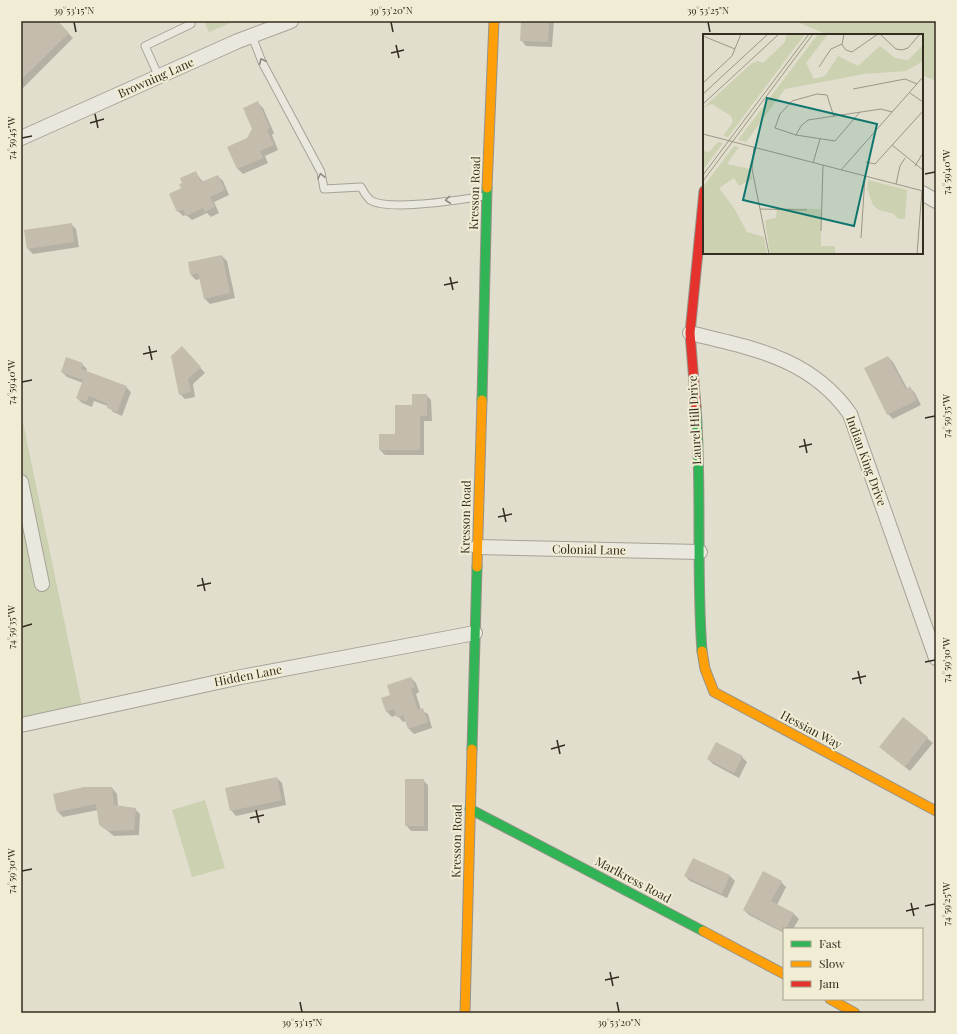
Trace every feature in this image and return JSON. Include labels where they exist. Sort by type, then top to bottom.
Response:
[{"type":"street","name":"Browning Lane","points":[[21,138],[252,36],[291,21]]},
{"type":"street","name":"Kresson Road","points":[[465,1013],[487,196],[494,21]]},
{"type":"street","points":[[923,194],[936,201]]},
{"type":"street","name":"Laurel Hill Drive","points":[[702,650],[699,589],[700,552],[696,420],[690,332],[703,201]]},
{"type":"street","name":"Indian King Drive","points":[[690,332],[779,357],[806,371],[838,398],[850,414],[932,632],[936,658]]},
{"type":"street","points":[[21,482],[42,584]]},
{"type":"street","name":"Colonial Lane","points":[[477,547],[700,552]]},
{"type":"street","name":"Hidden Lane","points":[[21,725],[241,677],[475,633]]},
{"type":"street","name":"Hessian Way","points":[[702,650],[705,669],[714,692],[936,811]]},
{"type":"street","name":"Marlkress Road","points":[[470,809],[783,973]]},
{"type":"street","points":[[832,1000],[855,1013]]},
{"type":"lane","points":[[159,77],[145,46],[191,24]]},
{"type":"lane","points":[[252,36],[262,62],[321,172],[324,189],[361,187],[370,200],[384,204],[428,203],[487,196]]},
{"type":"green space","points":[[204,21],[235,21],[209,32]]},
{"type":"green space","points":[[795,21],[936,21],[936,81],[923,75],[923,34],[826,34]]},
{"type":"green space","points":[[21,413],[83,711],[21,726]]},
{"type":"green space","points":[[205,800],[225,868],[192,877],[172,810]]},
{"type":"building","points":[[21,21],[58,21],[69,33],[21,80]]},
{"type":"building","points":[[521,21],[549,21],[548,42],[520,41]]},
{"type":"building","points":[[258,101],[270,128],[267,130],[274,145],[260,151],[263,158],[237,169],[227,147],[247,138],[252,129],[243,108]]},
{"type":"building","points":[[196,171],[201,182],[218,175],[225,190],[210,197],[215,207],[205,212],[203,208],[186,216],[183,209],[177,212],[169,194],[181,188],[179,184],[182,183],[180,178]]},
{"type":"building","points":[[72,223],[74,242],[27,249],[24,230]]},
{"type":"building","points":[[222,255],[230,293],[204,299],[198,273],[190,275],[188,262]]},
{"type":"building","points":[[182,346],[201,367],[188,379],[191,392],[179,395],[171,356]]},
{"type":"building","points":[[888,356],[906,390],[910,386],[917,400],[887,415],[864,368]]},
{"type":"building","points":[[66,357],[83,363],[81,369],[127,386],[117,412],[107,408],[108,404],[89,396],[86,402],[76,398],[83,380],[61,372]]},
{"type":"building","points":[[412,394],[427,394],[427,416],[420,416],[420,450],[379,450],[379,434],[395,434],[395,405],[412,405]]},
{"type":"building","points":[[411,677],[415,687],[411,689],[418,710],[423,708],[428,722],[408,729],[403,715],[397,718],[394,709],[386,712],[381,698],[390,695],[387,685]]},
{"type":"building","points":[[903,717],[928,737],[905,767],[879,747]]},
{"type":"building","points":[[716,742],[743,756],[734,773],[707,759]]},
{"type":"building","points":[[277,777],[282,800],[230,811],[225,788]]},
{"type":"building","points":[[405,779],[424,779],[424,826],[405,826]]},
{"type":"building","points":[[84,787],[112,787],[114,805],[136,808],[134,830],[108,831],[99,825],[96,804],[57,812],[53,794]]},
{"type":"building","points":[[693,858],[730,875],[722,894],[684,876]]},
{"type":"building","points":[[763,871],[782,881],[771,901],[794,913],[786,928],[783,928],[783,931],[743,910]]},
{"type":"traffic: fast","points":[[482,400],[487,188]]},
{"type":"traffic: fast","points":[[696,407],[699,468],[699,590],[702,651]]},
{"type":"traffic: fast","points":[[472,749],[477,567]]},
{"type":"traffic: fast","points":[[470,809],[703,931]]},
{"type":"traffic: slow","points":[[487,188],[494,21]]},
{"type":"traffic: slow","points":[[477,567],[482,400]]},
{"type":"traffic: slow","points":[[702,651],[705,669],[714,692],[936,811]]},
{"type":"traffic: slow","points":[[465,1013],[472,749]]},
{"type":"traffic: slow","points":[[703,931],[783,973]]},
{"type":"traffic: slow","points":[[832,1000],[855,1013]]},
{"type":"traffic: jam","points":[[696,407],[690,333],[703,201]]}]
